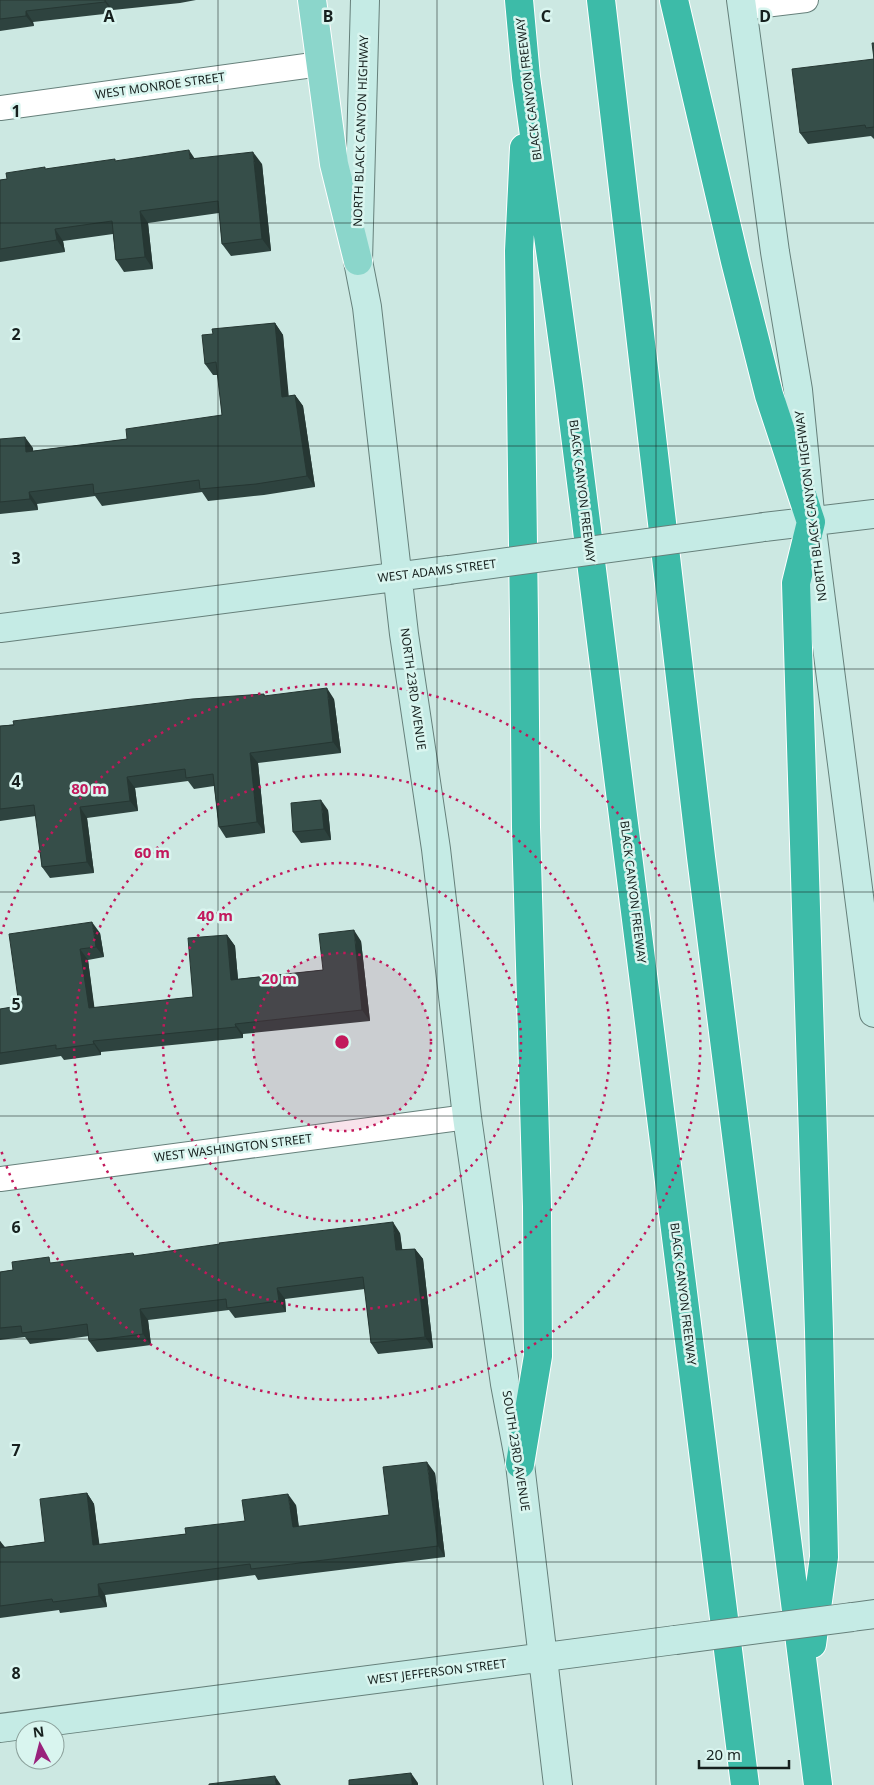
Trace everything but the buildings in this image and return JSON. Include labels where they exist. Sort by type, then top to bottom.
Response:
[{"type":"highway","name":"BLACK CANYON FREEWAY","points":[[519,0],[526,77],[572,406],[745,1785]]},
{"type":"highway","points":[[601,0],[701,857],[818,1785]]},
{"type":"highway","points":[[674,0],[735,261],[769,395],[811,522],[796,583],[819,1321],[824,1557],[806,1690]]},
{"type":"highway","points":[[520,1464],[538,1356],[537,1206],[526,807],[519,251],[526,77]]},
{"type":"main road","points":[[312,0],[334,164],[358,261]]},
{"type":"main road","name":"NORTH BLACK CANYON HIGHWAY","points":[[358,261],[365,0]]},
{"type":"main road","name":"NORTH BLACK CANYON HIGHWAY","points":[[742,4],[775,252],[798,390],[811,522],[874,1012]]},
{"type":"main road","name":"NORTH 23RD AVENUE","points":[[358,261],[367,307],[404,634],[436,849],[467,1117]]},
{"type":"main road","name":"WEST ADAMS STREET","points":[[0,628],[874,514]]},
{"type":"main road","name":"SOUTH 23RD AVENUE","points":[[467,1117],[505,1384],[520,1464],[558,1785]]},
{"type":"main road","name":"WEST JEFFERSON STREET","points":[[0,1728],[874,1614]]},
{"type":"street","points":[[742,4],[806,0]]},
{"type":"street","name":"WEST MONROE STREET","points":[[0,108],[320,64]]},
{"type":"street","name":"WEST WASHINGTON STREET","points":[[0,1178],[467,1117]]}]
